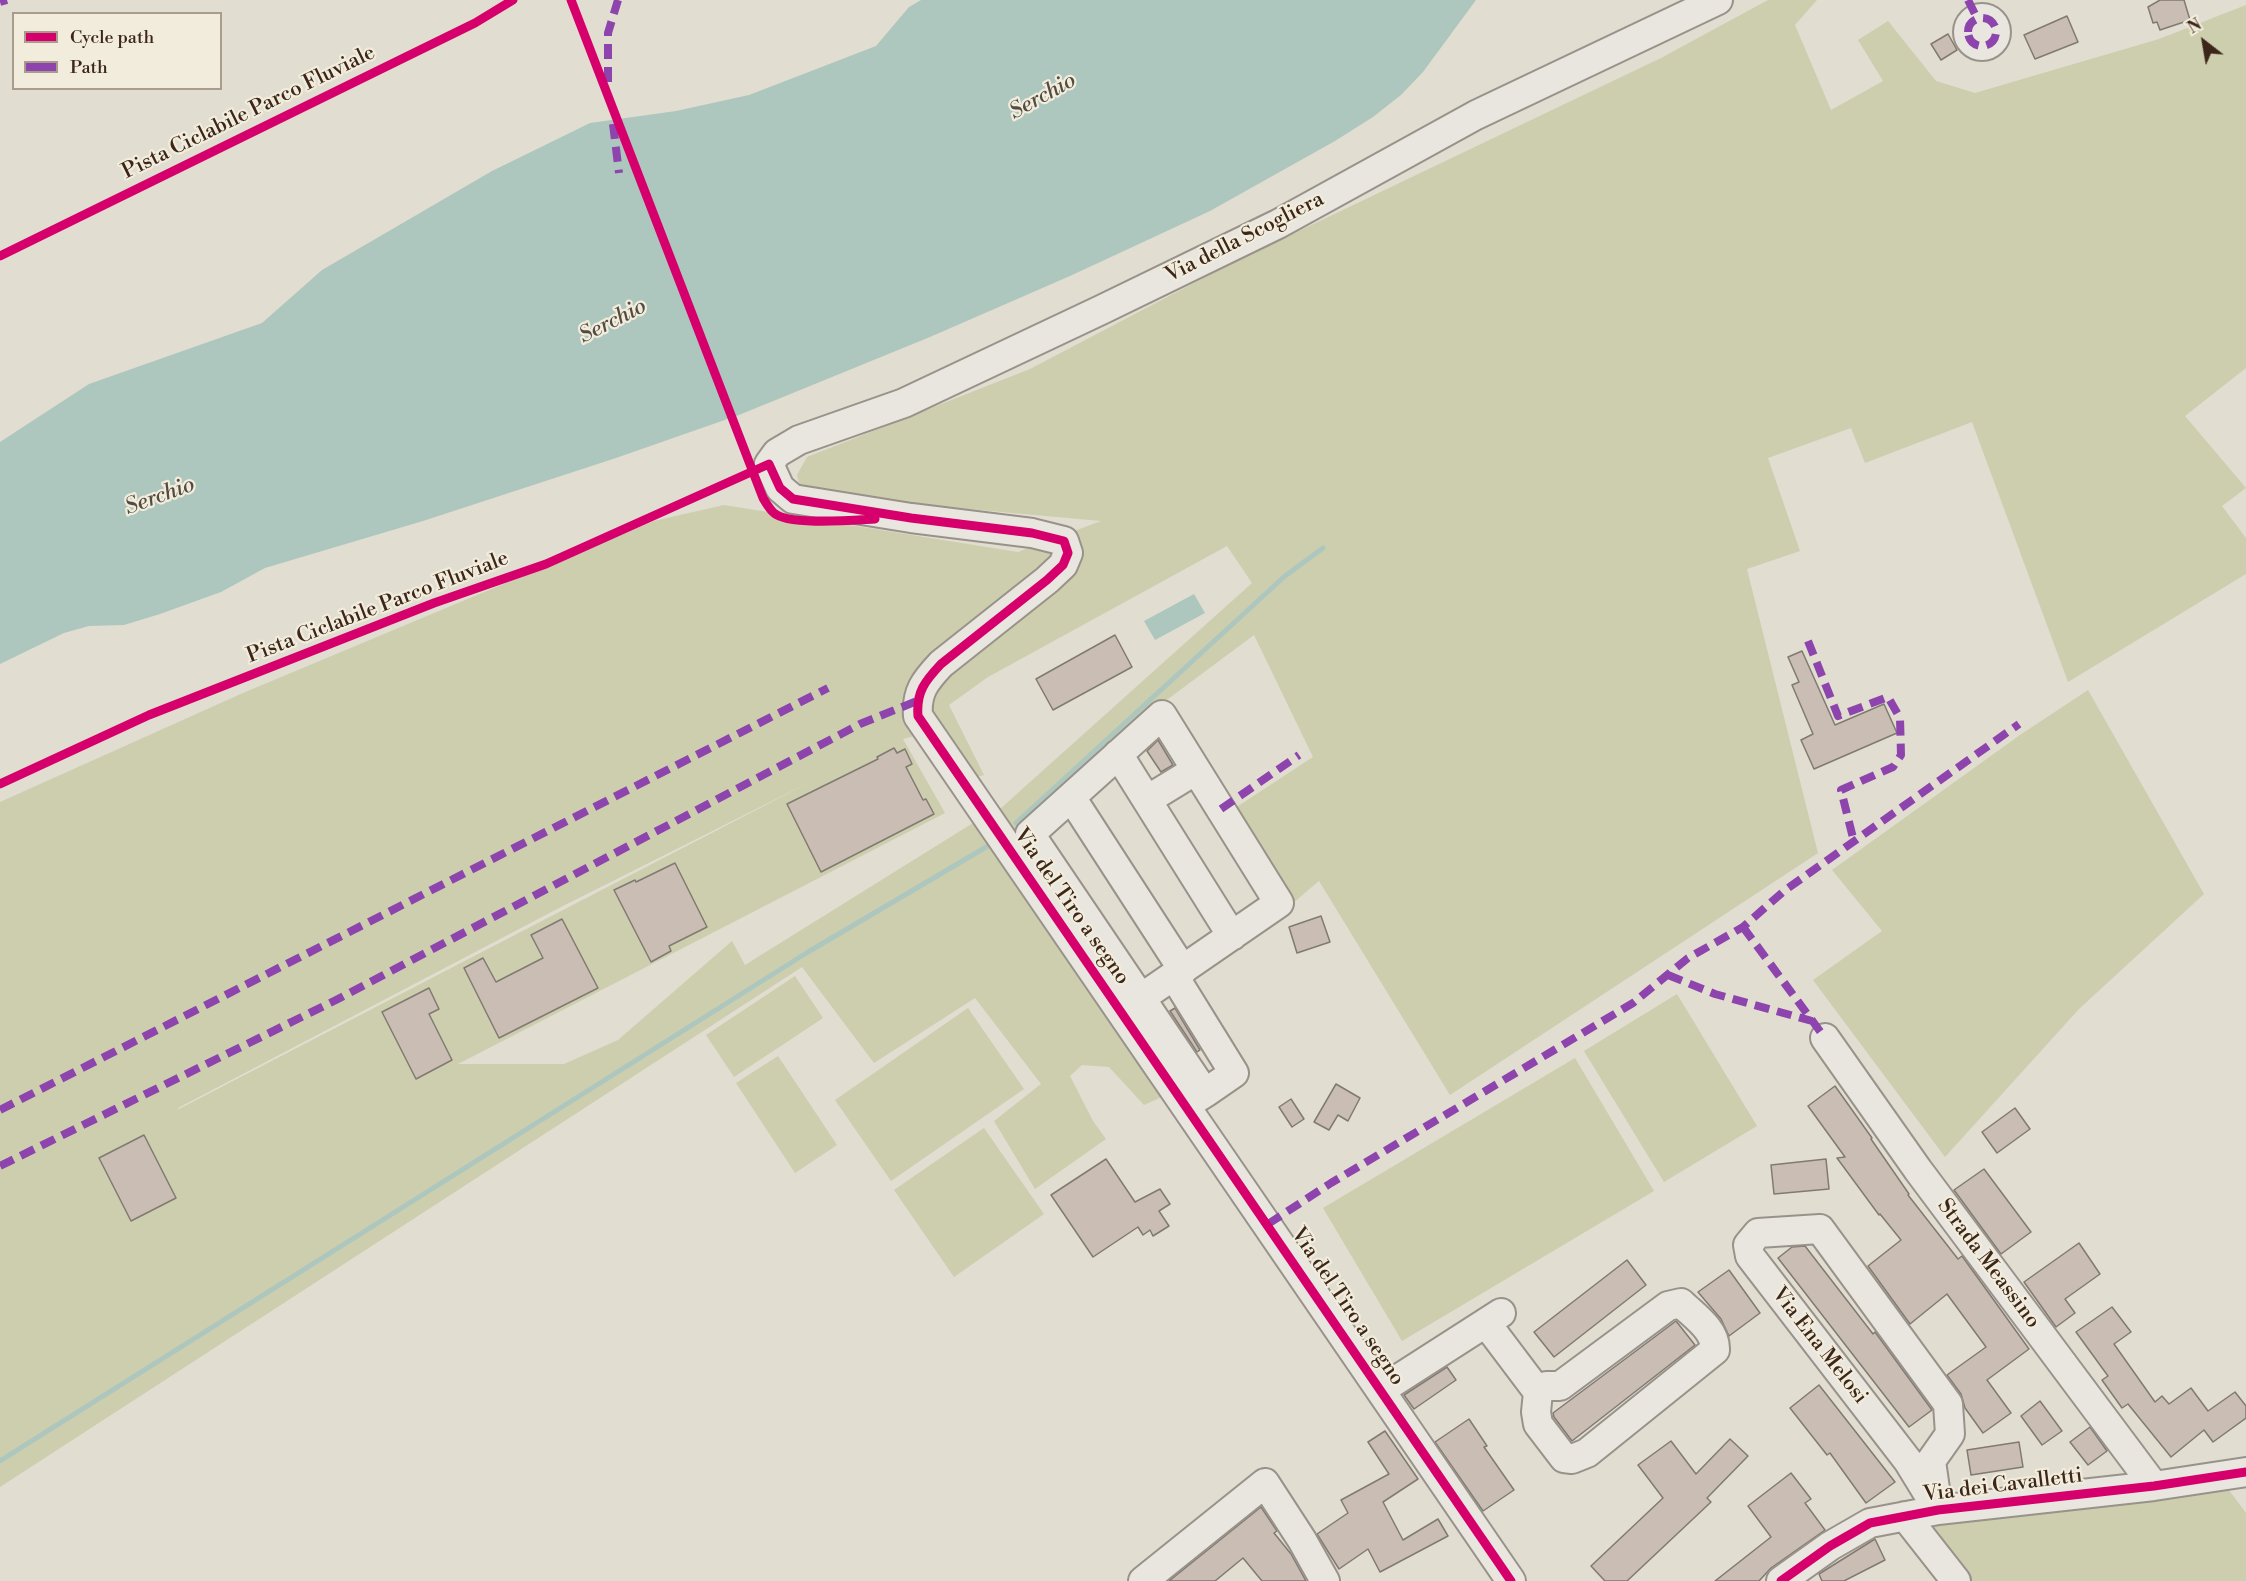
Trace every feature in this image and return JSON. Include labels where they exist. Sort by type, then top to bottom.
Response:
[{"type":"street","name":"Via della Scogliera","points":[[769,464],[777,453],[799,440],[904,403],[1278,225],[1476,115],[1718,0]]},
{"type":"street","name":"Via del Tiro a segno","points":[[769,464],[780,488],[793,499],[911,518],[1032,533],[1064,541],[1068,553],[1063,565],[941,664],[927,679],[917,701],[918,716],[1195,1099],[1381,1390],[1511,1581]]},
{"type":"street","points":[[1071,797],[1178,973],[1234,1073],[1195,1099],[1141,998],[1030,834],[1118,754],[1162,715],[1279,903],[1232,936],[1178,973],[1141,998]]},
{"type":"street","points":[[1118,754],[1232,936]]},
{"type":"street","points":[[1147,800],[1196,770]]},
{"type":"street","name":"Strada Meassino","points":[[1825,1038],[1917,1170],[2154,1486]]},
{"type":"street","name":"Via Ena Melosi","points":[[1820,1229],[1948,1404],[1950,1434],[1930,1461],[1938,1510],[1908,1461],[1750,1256],[1748,1245],[1758,1233],[1820,1229]]},
{"type":"street","points":[[1381,1390],[1494,1318],[1538,1392],[1536,1412],[1538,1424],[1564,1458],[1572,1460],[1587,1454],[1624,1424],[1715,1350],[1715,1344],[1707,1328],[1681,1304],[1668,1306],[1560,1386],[1546,1386],[1538,1392]]},
{"type":"street","name":"Via dei Cavalletti","points":[[1781,1581],[1830,1546],[1870,1523],[1938,1510],[2154,1486],[2246,1472]]},
{"type":"street","points":[[1143,1581],[1265,1482],[1302,1539],[1325,1581]]},
{"type":"street","points":[[1905,1516],[1956,1581]]},
{"type":"green space","points":[[1768,0],[1817,0],[1795,25],[1831,110],[1883,81],[1858,40],[1888,21],[1936,81],[1975,93],[2159,39],[2246,5],[2246,368],[2185,416],[2246,488],[2222,506],[2246,538],[2246,574],[2068,682],[1972,422],[1865,463],[1851,428],[1768,458],[1800,551],[1747,569],[1818,853],[1450,1095],[1319,881],[1293,903],[1232,810],[1313,757],[1254,635],[1164,702],[1017,833],[1000,809],[1252,583],[1227,546],[988,677],[949,705],[984,775],[969,779],[915,736],[903,739],[945,813],[458,1064],[564,1064],[618,1040],[732,941],[745,965],[973,823],[1166,1095],[1144,1105],[1109,1067],[1082,1065],[1070,1076],[1093,1121],[1106,1139],[1035,1189],[994,1121],[1041,1084],[975,998],[874,1063],[802,967],[0,1487],[0,802],[243,693],[654,521],[724,505],[1018,552],[1101,521],[802,494],[797,475],[807,457],[1030,369],[1234,262],[1661,58]],"holes":[[[814,780],[179,1109],[561,907]]]},
{"type":"green space","points":[[2088,690],[2204,894],[2079,1009],[1945,1157],[1813,980],[1882,931],[1832,870],[2020,735]]},
{"type":"green space","points":[[795,976],[823,1018],[734,1077],[706,1035]]},
{"type":"green space","points":[[1677,994],[1757,1126],[1664,1182],[1584,1051]]},
{"type":"green space","points":[[968,1008],[1024,1089],[891,1181],[835,1100]]},
{"type":"green space","points":[[778,1056],[837,1145],[795,1173],[736,1083]]},
{"type":"green space","points":[[1575,1058],[1654,1191],[1402,1341],[1323,1208]]},
{"type":"green space","points":[[984,1128],[1044,1214],[954,1277],[894,1190]]},
{"type":"green space","points":[[2226,1486],[2246,1513],[2246,1581],[1970,1581],[1922,1521]]},
{"type":"water","name":"Serchio","points":[[921,0],[1476,0],[1423,72],[1401,95],[1373,117],[1335,141],[1210,211],[1070,276],[930,337],[739,415],[423,521],[265,568],[221,592],[160,614],[124,625],[89,626],[64,633],[0,664],[0,442],[89,384],[262,323],[322,270],[492,171],[590,123],[676,111],[749,95],[876,46],[909,7]]},
{"type":"water","points":[[1194,594],[1205,613],[1155,640],[1144,621]]},
{"type":"building","points":[[2160,0],[2184,0],[2190,20],[2160,30],[2157,22],[2153,23],[2148,7]]},
{"type":"building","points":[[2067,16],[2078,42],[2035,59],[2024,35]]},
{"type":"building","points":[[1948,34],[1957,50],[1941,60],[1931,44]]},
{"type":"building","points":[[1115,635],[1132,667],[1053,710],[1036,679]]},
{"type":"building","points":[[1802,651],[1835,725],[1884,704],[1897,733],[1814,769],[1801,740],[1813,734],[1792,685],[1799,682],[1788,657]]},
{"type":"building","points":[[1158,740],[1173,765],[1161,772],[1147,751]]},
{"type":"building","points":[[894,748],[897,753],[905,749],[912,764],[906,767],[923,800],[926,799],[934,814],[821,872],[787,804],[878,759],[877,757]]},
{"type":"building","points":[[675,863],[707,927],[669,946],[671,951],[651,962],[614,890]]},
{"type":"building","points":[[1321,916],[1330,942],[1297,953],[1289,927]]},
{"type":"building","points":[[562,919],[598,988],[499,1038],[464,968],[483,958],[496,982],[543,958],[531,935]]},
{"type":"building","points":[[429,988],[439,1009],[429,1014],[452,1060],[416,1079],[382,1012]]},
{"type":"building","points":[[1175,1008],[1200,1050],[1197,1052],[1170,1011]]},
{"type":"building","points":[[1336,1084],[1360,1098],[1348,1121],[1338,1115],[1329,1130],[1314,1122]]},
{"type":"building","points":[[1835,1086],[1872,1138],[1908,1195],[1958,1259],[1962,1256],[2029,1349],[1987,1380],[2011,1413],[1983,1433],[1965,1408],[1961,1394],[1947,1375],[1986,1347],[1947,1294],[1910,1324],[1868,1266],[1901,1240],[1879,1215],[1837,1158],[1845,1157],[1808,1106]]},
{"type":"building","points":[[1291,1099],[1304,1119],[1292,1127],[1279,1107]]},
{"type":"building","points":[[2015,1108],[2030,1129],[1997,1153],[1982,1132]]},
{"type":"building","points":[[144,1135],[176,1198],[131,1221],[99,1158]]},
{"type":"building","points":[[1106,1159],[1135,1202],[1160,1189],[1170,1204],[1159,1211],[1169,1226],[1153,1236],[1150,1230],[1143,1235],[1138,1227],[1093,1257],[1051,1195]]},
{"type":"building","points":[[1826,1159],[1829,1189],[1774,1194],[1771,1165]]},
{"type":"building","points":[[1984,1169],[2031,1232],[2001,1254],[1954,1190]]},
{"type":"building","points":[[2079,1243],[2100,1274],[2065,1299],[2075,1313],[2056,1327],[2024,1282]]},
{"type":"building","points":[[1805,1246],[1873,1334],[1875,1332],[1932,1410],[1909,1427],[1778,1258],[1792,1247]]},
{"type":"building","points":[[1627,1260],[1646,1285],[1554,1357],[1534,1332]]},
{"type":"building","points":[[1729,1270],[1760,1313],[1729,1336],[1721,1319],[1698,1292]]},
{"type":"building","points":[[2112,1307],[2131,1332],[2114,1344],[2155,1402],[2162,1396],[2169,1404],[2191,1388],[2208,1411],[2235,1392],[2246,1406],[2246,1418],[2213,1442],[2204,1430],[2171,1457],[2128,1404],[2122,1408],[2102,1380],[2108,1376],[2076,1332]]},
{"type":"building","points":[[1676,1321],[1695,1345],[1572,1441],[1553,1413]]},
{"type":"building","points":[[1447,1367],[1456,1380],[1414,1409],[1404,1395]]},
{"type":"building","points":[[1819,1385],[1895,1482],[1866,1503],[1830,1453],[1827,1455],[1790,1408]]},
{"type":"building","points":[[2040,1401],[2062,1431],[2042,1445],[2021,1416]]},
{"type":"building","points":[[1469,1419],[1487,1446],[1484,1447],[1514,1490],[1483,1511],[1435,1442]]},
{"type":"building","points":[[2090,1427],[2107,1451],[2088,1465],[2070,1442]]},
{"type":"building","points":[[1385,1431],[1418,1479],[1383,1502],[1403,1540],[1438,1519],[1448,1536],[1380,1572],[1368,1549],[1339,1569],[1317,1534],[1348,1513],[1341,1500],[1389,1474],[1368,1442]]},
{"type":"building","points":[[1730,1439],[1748,1456],[1707,1498],[1711,1502],[1627,1581],[1605,1581],[1591,1566],[1663,1498],[1638,1465],[1671,1441],[1696,1474]]},
{"type":"building","points":[[2019,1442],[2023,1467],[1971,1475],[1967,1450]]},
{"type":"building","points":[[1791,1473],[1811,1499],[1805,1503],[1825,1530],[1771,1568],[1759,1581],[1715,1581],[1771,1537],[1748,1506]]},
{"type":"building","points":[[1261,1507],[1277,1531],[1274,1533],[1291,1554],[1306,1581],[1262,1581],[1243,1558],[1215,1581],[1169,1581]]},
{"type":"building","points":[[1875,1539],[1885,1560],[1844,1581],[1822,1581],[1819,1574]]},
{"type":"waterway","points":[[1016,823],[1285,576],[1323,548]]},
{"type":"waterway","points":[[0,1461],[808,952],[993,843]]},
{"type":"marked path","points":[[0,2],[7,0]]},
{"type":"marked path","points":[[608,82],[608,33],[618,0]]},
{"type":"marked path","points":[[1968,0],[1977,18]]},
{"type":"marked path","points":[[1982,18],[1992,22],[1996,32],[1992,42],[1982,46],[1972,42],[1968,32],[1972,22],[1982,18]]},
{"type":"marked path","points":[[613,124],[619,173]]},
{"type":"marked path","points":[[1808,641],[1838,716],[1888,697],[1900,718],[1901,755],[1893,767],[1841,790],[1854,842]]},
{"type":"marked path","points":[[0,1110],[828,688]]},
{"type":"marked path","points":[[0,1166],[336,1000],[860,724],[917,701]]},
{"type":"marked path","points":[[1268,1224],[1331,1183],[1633,1003],[1688,958],[1743,927],[1784,891],[2019,724]]},
{"type":"marked path","points":[[1221,809],[1299,755]]},
{"type":"marked path","points":[[1743,927],[1825,1038]]},
{"type":"marked path","points":[[1668,975],[1715,994],[1812,1021]]},
{"type":"cycle path","name":"Pista Ciclabile Parco Fluviale","points":[[0,256],[475,23],[513,0]]},
{"type":"cycle path","points":[[571,0],[763,498],[774,513],[793,520],[875,519]]},
{"type":"cycle path","name":"Pista Ciclabile Parco Fluviale","points":[[0,784],[149,715],[434,603],[546,564],[769,464],[780,488],[793,499],[911,518],[1032,533],[1064,541],[1068,553],[1063,565],[941,664],[930,676],[920,693],[918,716],[1511,1581]]},
{"type":"cycle path","points":[[1781,1581],[1830,1546],[1870,1523],[1938,1510],[2154,1486],[2246,1472]]}]
